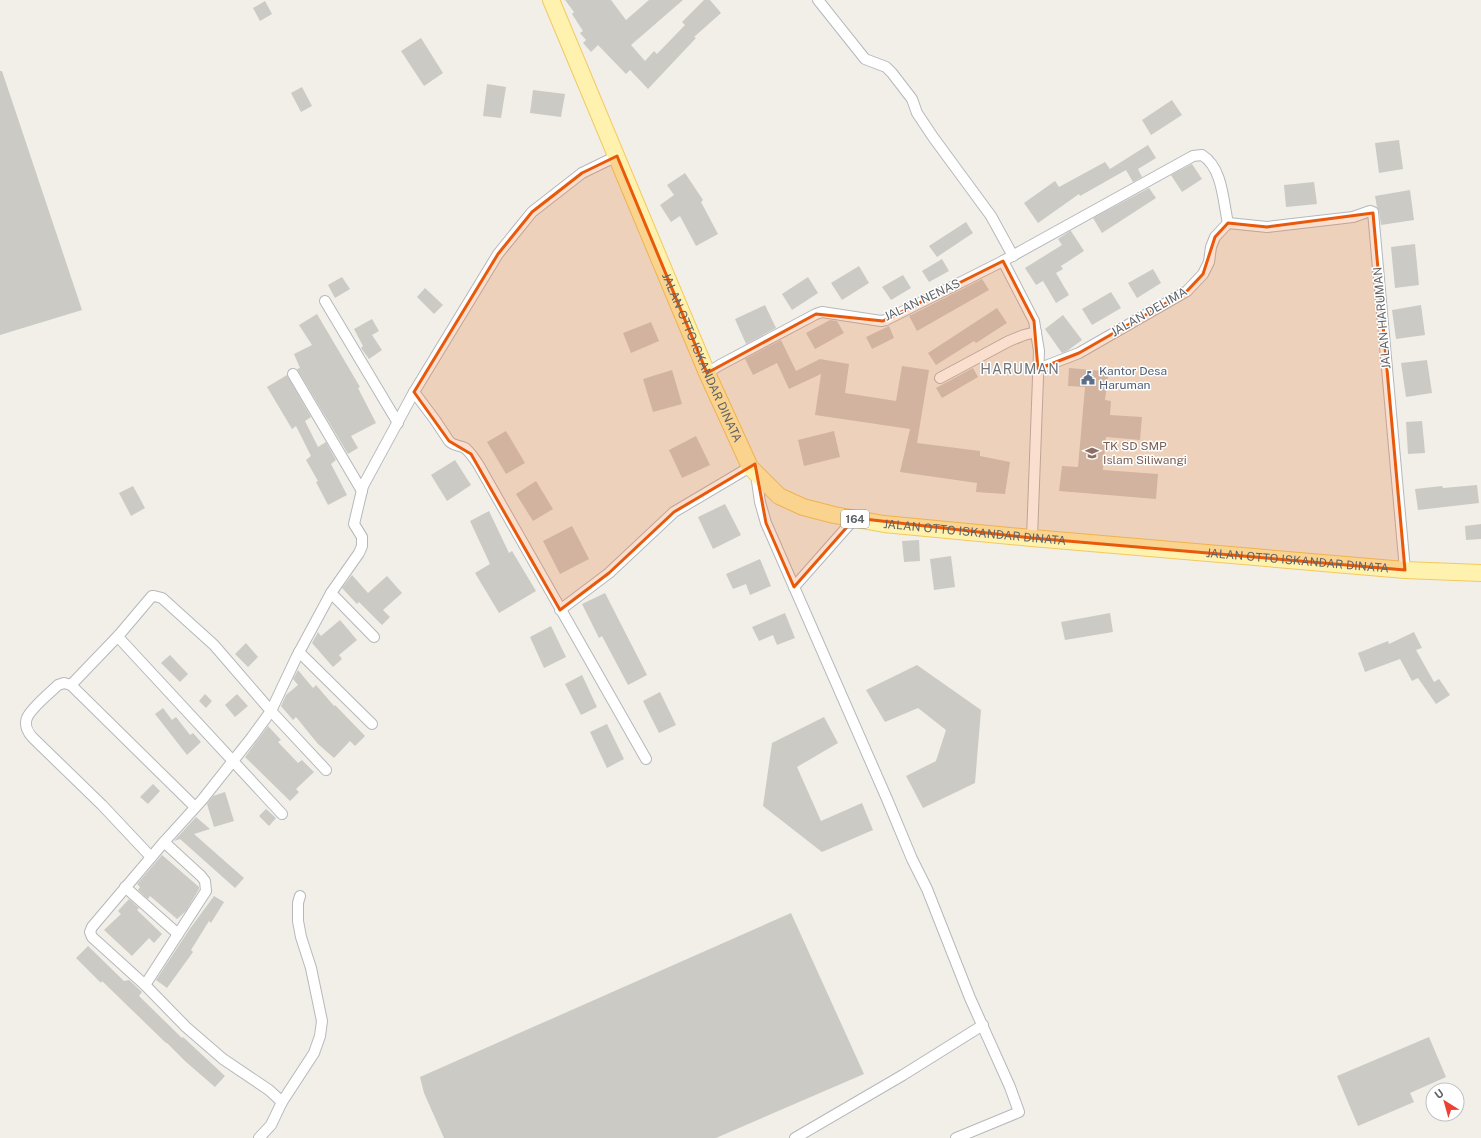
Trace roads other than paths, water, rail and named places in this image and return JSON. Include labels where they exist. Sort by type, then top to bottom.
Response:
[{"type":"main road","name":"JALAN OTTO ISKANDAR DINATA","points":[[551,0],[707,374],[753,470],[779,496],[803,507],[891,524],[1032,538],[1405,570],[1481,573]]},
{"type":"street","points":[[818,0],[864,59],[886,67],[896,78],[912,99],[917,113],[991,216],[1034,321],[1039,351],[1032,538]]},
{"type":"street","name":"JALAN NENAS","points":[[707,374],[720,365],[822,312],[883,320],[1008,258],[1193,156],[1202,155],[1212,164],[1222,189],[1228,224]]},
{"type":"street","points":[[282,1102],[269,1090],[222,1060],[186,1027],[145,985],[96,942],[90,932],[92,926],[195,807],[234,760],[271,711],[299,652],[331,593],[359,553],[362,546],[362,537],[354,524],[362,491],[414,392],[498,254],[532,212],[582,173],[617,156]]},
{"type":"street","name":"JALAN HARUMAN","points":[[1228,224],[1267,227],[1354,217],[1370,211],[1373,212],[1405,570]]},
{"type":"street","name":"JALAN DELIMA","points":[[1038,369],[1079,353],[1187,291],[1203,274],[1209,262],[1211,247],[1215,237],[1228,224]]},
{"type":"street","points":[[325,301],[398,423]]},
{"type":"street","points":[[940,378],[1009,341],[1024,334],[1036,332]]},
{"type":"street","points":[[293,374],[362,491]]},
{"type":"street","points":[[414,392],[449,442],[464,448],[471,454],[478,464],[646,759]]},
{"type":"street","points":[[560,610],[609,573],[674,512],[753,470],[766,523],[912,859],[927,889],[970,998],[1010,1087],[1019,1112],[956,1138]]},
{"type":"street","points":[[794,587],[855,518]]},
{"type":"street","points":[[331,593],[374,637]]},
{"type":"street","points":[[71,685],[119,636],[152,596],[156,596],[162,598],[214,645],[271,711],[326,770]]},
{"type":"street","points":[[119,636],[120,640],[234,760],[282,814]]},
{"type":"street","points":[[299,652],[372,724]]},
{"type":"street","points":[[151,857],[102,805],[29,734],[27,728],[27,718],[31,712],[58,685],[64,683],[71,685],[195,807]]},
{"type":"street","points":[[145,985],[204,896],[206,886],[205,881],[201,876],[164,842]]},
{"type":"street","points":[[125,887],[178,934]]},
{"type":"street","points":[[260,1138],[270,1125],[282,1102],[314,1053],[320,1036],[322,1021],[311,968],[301,937],[298,921],[298,903],[300,896]]},
{"type":"street","points":[[795,1138],[903,1075],[983,1025]]},
{"type":"place","name":"Kantor Desa Haruman","points":[[1088,378]]},
{"type":"place","name":"TK SD SMP Islam Siliwangi","points":[[1092,453]]},
{"type":"district","name":"HARUMAN","points":[[1020,369]]}]
